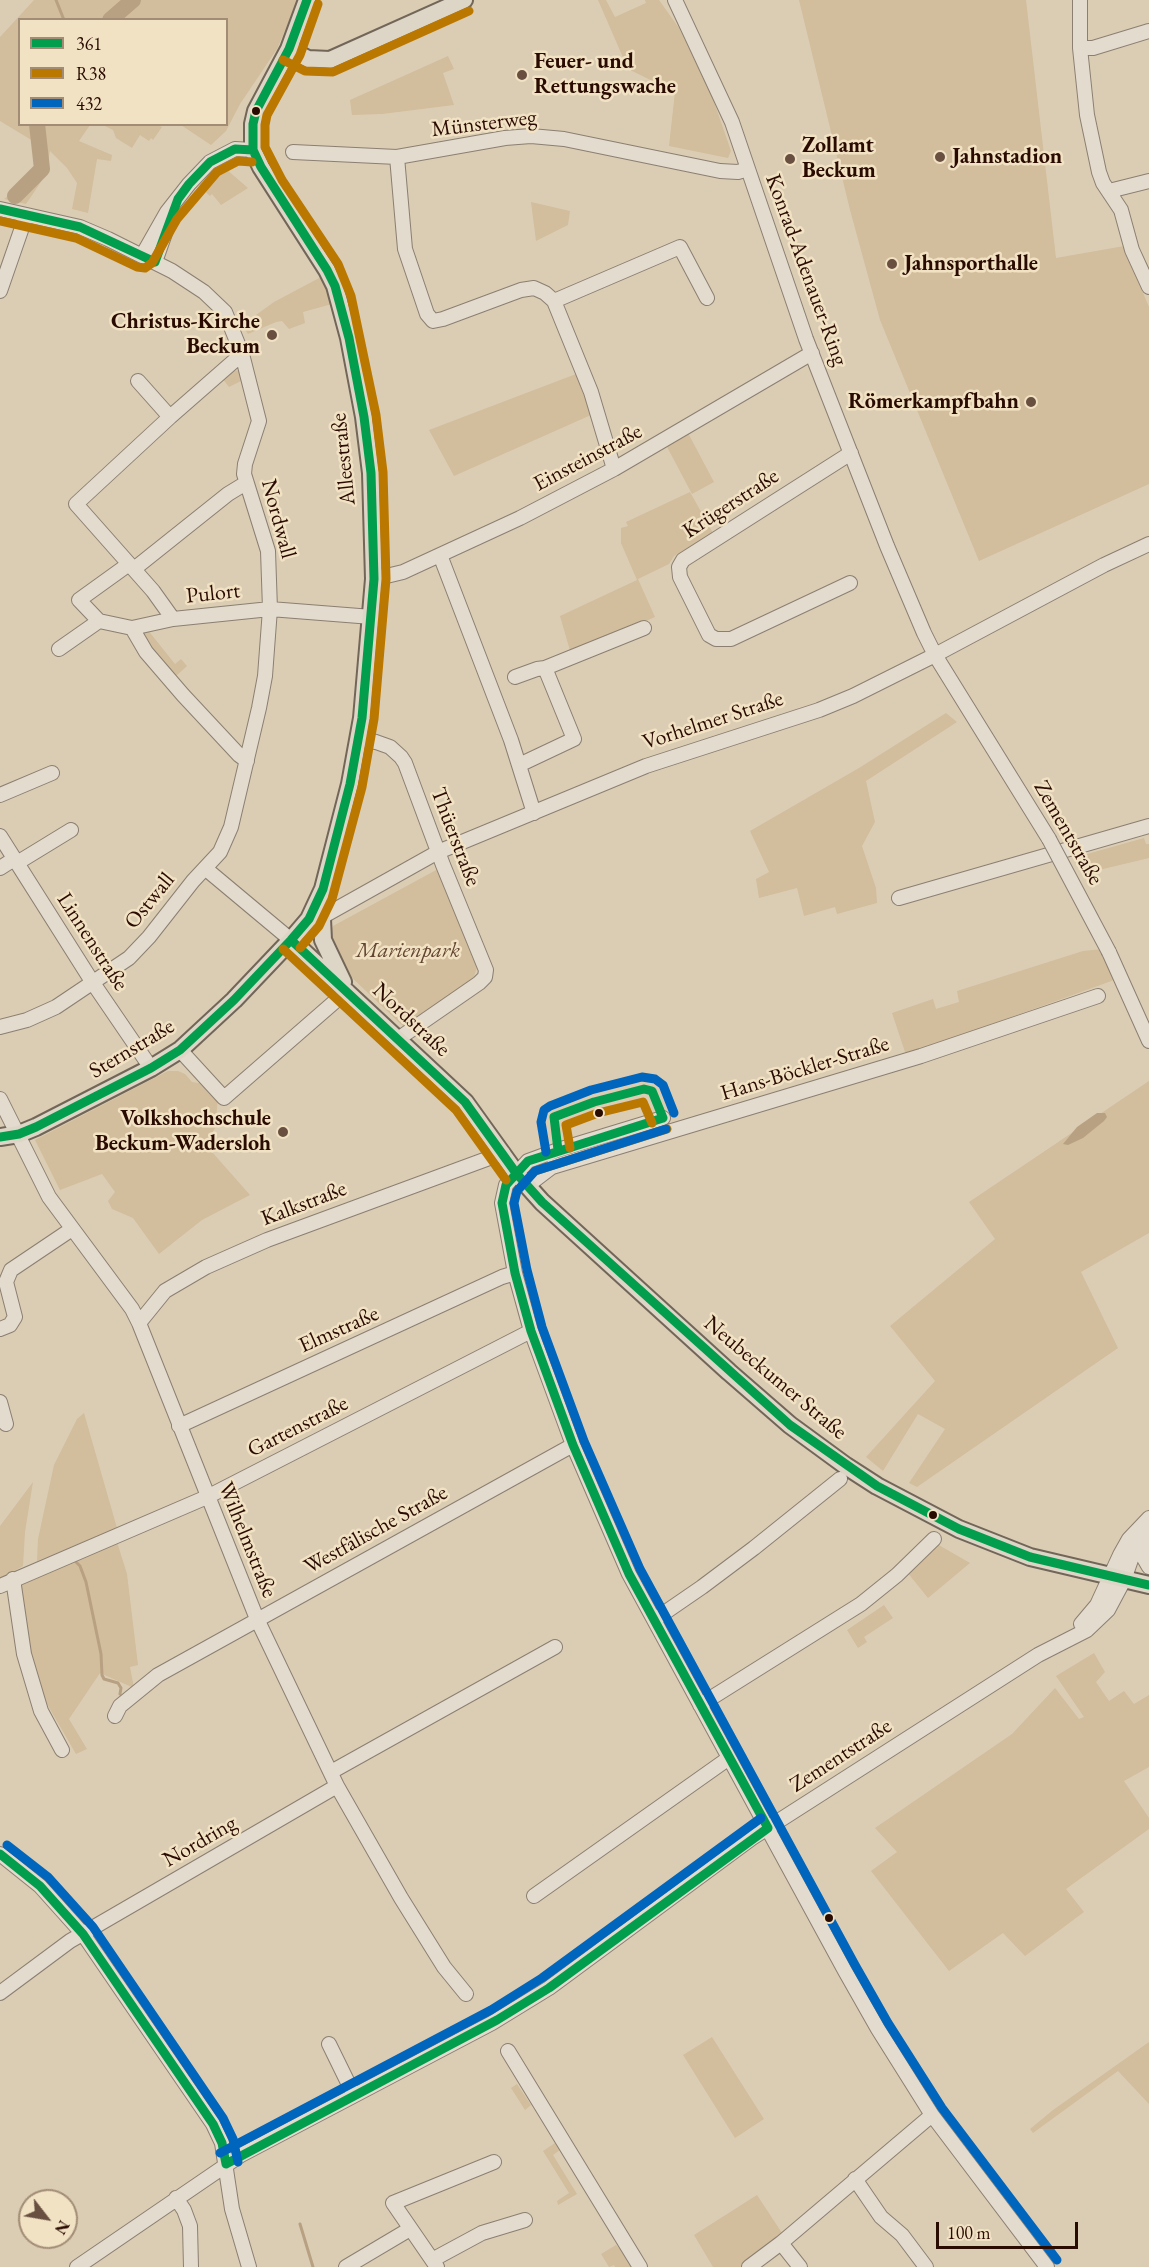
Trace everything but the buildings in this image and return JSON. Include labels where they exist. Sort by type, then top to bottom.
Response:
[{"type":"main road","name":"Alleestraße","points":[[291,940],[309,919],[321,895],[350,784],[359,739],[374,579],[371,473],[364,417],[340,300],[327,270],[272,186],[253,150],[253,124],[256,111],[290,49],[307,0]]},
{"type":"main road","points":[[290,49],[308,59],[330,60],[464,0]]},
{"type":"main road","name":"Alleestraße","points":[[321,895],[323,940],[346,991]]},
{"type":"main road","name":"Vorhelmer Straße","points":[[291,940],[322,917]]},
{"type":"main road","name":"Nordstraße","points":[[291,940],[465,1102],[521,1179]]},
{"type":"main road","name":"Sternstraße","points":[[0,1137],[19,1134],[36,1127],[151,1068],[180,1050],[234,1000],[291,940]]},
{"type":"main road","name":"Neubeckumer Straße","points":[[521,1179],[729,1372],[790,1425],[849,1468],[904,1501],[992,1544],[1030,1557],[1149,1585]]},
{"type":"street","name":"Konrad-Adenauer-Ring","points":[[675,0],[720,94],[812,353],[899,576],[935,655]]},
{"type":"street","points":[[1080,0],[1080,48],[1099,172],[1102,183],[1121,210],[1130,245],[1149,287]]},
{"type":"street","points":[[1080,48],[1093,48],[1149,31]]},
{"type":"street","name":"Münsterweg","points":[[293,152],[397,157],[506,138],[531,136],[564,139],[720,171],[738,172],[748,169]]},
{"type":"street","points":[[142,256],[178,199],[210,162],[235,149],[253,150]]},
{"type":"street","points":[[397,157],[405,249],[427,314],[433,321],[521,290],[534,288],[545,293],[554,301],[591,392],[614,469]]},
{"type":"street","points":[[1108,191],[1149,181]]},
{"type":"street","points":[[155,262],[178,199]]},
{"type":"street","name":"Nordwall","points":[[0,209],[80,227],[155,262],[204,292],[225,312],[242,354],[259,421],[245,464],[246,483],[268,551],[270,609],[265,676],[247,762],[231,827],[220,852],[206,869]]},
{"type":"street","points":[[0,291],[26,216]]},
{"type":"street","points":[[554,301],[680,247],[707,298]]},
{"type":"street","name":"Einsteinstraße","points":[[374,579],[403,572],[520,518],[614,469],[812,353]]},
{"type":"street","points":[[138,381],[170,417],[242,354]]},
{"type":"street","name":"Pulort","points":[[170,417],[76,504],[131,566],[173,619],[270,609],[372,617]]},
{"type":"street","name":"Krügerstraße","points":[[850,584],[731,639],[716,639],[709,634],[704,625],[680,577],[679,567],[683,560],[851,453]]},
{"type":"street","points":[[173,619],[132,628],[99,621],[79,600],[131,566],[246,483]]},
{"type":"street","name":"Vorhelmer Straße","points":[[322,917],[438,852],[646,766],[819,710],[853,696],[1104,565],[1149,544]]},
{"type":"street","points":[[440,555],[519,765],[534,813]]},
{"type":"street","points":[[59,649],[99,621]]},
{"type":"street","points":[[132,628],[146,652],[183,695],[247,762]]},
{"type":"street","points":[[515,678],[644,628]]},
{"type":"street","name":"Zementstraße","points":[[935,655],[1049,839],[1109,952],[1149,1041]]},
{"type":"street","points":[[519,765],[574,739],[545,668]]},
{"type":"street","name":"Thüerstraße","points":[[359,739],[383,744],[401,757],[486,970],[485,977],[398,1039]]},
{"type":"street","points":[[0,795],[52,773]]},
{"type":"street","points":[[899,898],[1149,826]]},
{"type":"street","points":[[0,868],[71,830]]},
{"type":"street","name":"Linnenstraße","points":[[0,836],[93,983],[151,1068]]},
{"type":"street","name":"Nordstraße","points":[[206,869],[291,940]]},
{"type":"street","name":"Ostwall","points":[[0,1027],[41,1015],[129,958],[149,938],[206,869]]},
{"type":"street","points":[[180,1050],[224,1098],[346,991]]},
{"type":"street","name":"Hans-Böckler-Straße","points":[[521,1179],[552,1167],[921,1056],[1098,996]]},
{"type":"street","name":"Wilhelmstraße","points":[[0,1099],[49,1197],[132,1309],[257,1619],[337,1786],[419,1928],[444,1967],[466,1994]]},
{"type":"street","points":[[663,1118],[528,1161],[521,1179],[506,1185],[502,1203],[515,1272],[531,1331],[573,1445],[629,1574],[878,2029],[932,2115],[1047,2267]]},
{"type":"street","name":"Kalkstraße","points":[[139,1323],[165,1291],[206,1268],[267,1240],[503,1153]]},
{"type":"street","points":[[0,1329],[10,1325],[15,1317],[6,1282],[11,1270],[72,1229]]},
{"type":"street","name":"Elmstraße","points":[[179,1426],[515,1272]]},
{"type":"street","name":"Gartenstraße","points":[[0,1586],[207,1497],[531,1331]]},
{"type":"street","points":[[0,1402],[6,1424]]},
{"type":"street","name":"Westfälische Straße","points":[[115,1716],[120,1706],[158,1676],[573,1445]]},
{"type":"street","points":[[654,1620],[754,1548],[840,1479]]},
{"type":"street","name":"Zementstraße","points":[[1117,1578],[1129,1539],[1149,1518]]},
{"type":"street","points":[[1147,1532],[1142,1555],[1149,1567]]},
{"type":"street","name":"Zementstraße","points":[[77,2267],[226,2164],[492,2023],[549,1988],[768,1828],[1052,1647],[1082,1624],[1117,1578],[1147,1532]]},
{"type":"street","points":[[700,1705],[861,1604],[897,1575],[934,1539]]},
{"type":"street","points":[[13,1579],[24,1654],[41,1711],[62,1750]]},
{"type":"street","points":[[331,1772],[555,1647]]},
{"type":"street","points":[[534,1896],[729,1758]]},
{"type":"street","name":"Nordring","points":[[0,1993],[70,1941],[337,1786]]},
{"type":"street","points":[[0,1854],[40,1886],[83,1934],[213,2124],[222,2143],[232,2209],[249,2267]]},
{"type":"street","points":[[328,2044],[354,2096]]},
{"type":"street","points":[[508,2051],[640,2267]]},
{"type":"street","points":[[749,2267],[782,2243],[932,2115]]},
{"type":"street","points":[[494,2162],[393,2203],[434,2263],[482,2233],[525,2220]]},
{"type":"street","points":[[855,2179],[881,2217],[902,2235],[926,2267]]},
{"type":"street","points":[[176,2198],[184,2210],[189,2226],[191,2267]]},
{"type":"street","points":[[346,2267],[410,2229]]},
{"type":"street","points":[[782,2243],[800,2267]]},
{"type":"green space","points":[[34,0],[298,0],[277,49],[240,104],[226,131],[211,145],[182,126],[228,126],[228,18],[18,18],[18,126],[89,126],[79,141],[112,155],[111,161],[97,159],[88,213],[72,209],[77,183],[67,168],[50,151],[45,176],[26,204],[4,199],[40,165],[33,141],[0,121],[0,37]]},
{"type":"green space","points":[[598,0],[606,0],[615,17],[646,3],[645,0],[659,0],[679,28],[712,96],[731,151],[728,158],[669,146],[675,92],[628,69]]},
{"type":"green space","points":[[799,0],[1026,0],[1056,258],[1130,245],[1128,257],[1149,307],[1149,484],[979,561],[880,320],[850,210]]},
{"type":"green space","points":[[448,56],[454,69],[443,73],[454,105],[382,114],[352,115],[350,100]]},
{"type":"green space","points":[[105,126],[162,127],[153,140],[151,138],[149,141],[140,135],[132,148],[116,138],[113,130]]},
{"type":"green space","points":[[222,169],[226,169],[248,188],[221,205],[212,194],[210,196],[201,188]]},
{"type":"green space","points":[[531,202],[570,211],[568,225],[536,241]]},
{"type":"green space","points":[[321,277],[332,304],[303,312],[305,323],[289,329],[282,321],[248,334],[242,325],[274,302]]},
{"type":"green space","points":[[240,370],[243,380],[229,387],[222,378],[233,371]]},
{"type":"green space","points":[[576,374],[591,415],[454,476],[429,430]]},
{"type":"green space","points":[[688,433],[714,482],[692,494],[666,445]]},
{"type":"green space","points":[[690,492],[713,533],[674,556],[669,564],[638,579],[655,617],[571,654],[560,616],[637,580],[621,543],[621,528],[628,526],[626,522]]},
{"type":"green space","points":[[147,629],[175,664],[181,659],[187,666],[174,678],[139,634]]},
{"type":"green space","points":[[946,713],[957,722],[866,781],[875,822],[862,846],[876,888],[877,903],[837,914],[835,907],[804,916],[797,888],[759,898],[756,879],[769,872],[750,831],[859,768]]},
{"type":"green space","points":[[1144,838],[1146,844],[1149,844],[1149,858],[1082,874],[1073,858]]},
{"type":"green space","name":"Marienpark","points":[[438,869],[477,968],[473,979],[404,1027],[347,973],[328,939],[333,926]]},
{"type":"green space","points":[[1103,949],[1117,979],[906,1055],[892,1013],[933,999],[936,1009],[959,1002],[957,991],[1083,951]]},
{"type":"green space","points":[[168,1071],[178,1071],[185,1074],[192,1082],[204,1084],[218,1098],[215,1128],[205,1144],[250,1195],[202,1220],[159,1254],[133,1218],[112,1209],[108,1201],[115,1192],[102,1174],[60,1190],[35,1140]]},
{"type":"green space","points":[[1149,1081],[1149,1233],[1081,1272],[1118,1348],[917,1487],[909,1483],[945,1429],[918,1414],[883,1471],[866,1457],[935,1381],[890,1326],[995,1239],[969,1202]]},
{"type":"green space","points":[[84,1413],[117,1528],[37,1561],[38,1539],[54,1465],[77,1419]]},
{"type":"green space","points":[[33,1482],[25,1532],[23,1566],[0,1579],[0,1526]]},
{"type":"green space","points":[[117,1542],[127,1574],[138,1665],[130,1667],[134,1688],[100,1673],[69,1719],[87,1749],[76,1754],[47,1704],[36,1676],[28,1649],[20,1586],[25,1579]]},
{"type":"green space","points":[[937,1544],[970,1563],[928,1598],[907,1572]]},
{"type":"green space","points":[[884,1605],[893,1618],[864,1637],[867,1642],[858,1648],[847,1630]]},
{"type":"green space","points":[[1094,1653],[1105,1672],[1096,1682],[1109,1701],[1124,1691],[1134,1704],[1149,1695],[1149,1767],[1124,1781],[1149,1818],[1149,1829],[1066,1889],[1084,1912],[1025,1956],[1003,1933],[949,1971],[871,1871],[897,1852],[875,1828],[1012,1734],[1055,1688],[1079,1719],[1084,1717],[1056,1676]]},
{"type":"green space","points":[[712,2037],[764,2119],[735,2138],[683,2055]]},
{"type":"green space","points":[[1149,2042],[1149,2104],[1118,2071],[1033,2133],[1030,2129],[1053,2110]]},
{"type":"green space","points":[[517,2084],[531,2105],[525,2110],[511,2088]]},
{"type":"green space","points":[[555,2143],[560,2150],[553,2155],[577,2194],[558,2205],[557,2201],[569,2193],[543,2151]]},
{"type":"green space","points":[[757,2195],[784,2236],[741,2267],[713,2267],[694,2235]]},
{"type":"green space","points":[[616,2245],[631,2267],[615,2267],[614,2265],[609,2267],[601,2254]]},
{"type":"shaded area","points":[[1097,1113],[1105,1113],[1107,1117],[1083,1138],[1068,1145],[1063,1144],[1077,1127]]},
{"type":"waterway","points":[[56,0],[63,18]]},
{"type":"waterway","points":[[112,18],[133,0]]},
{"type":"waterway","points":[[15,196],[42,169],[37,126]]},
{"type":"waterway","points":[[76,1562],[86,1582],[101,1654],[102,1675],[104,1679],[118,1683],[121,1688],[120,1694]]},
{"type":"waterway","points":[[300,2224],[313,2267]]},
{"type":"transit line","name":"361","points":[[0,1137],[19,1134],[36,1127],[151,1068],[180,1050],[234,1000],[291,940],[309,919],[323,889],[350,784],[362,718],[374,579],[371,473],[364,417],[349,338],[335,286],[261,167],[253,150],[253,124],[256,111],[289,49],[307,0]]},
{"type":"transit line","name":"R38","points":[[300,948],[319,926],[332,899],[362,787],[374,719],[386,579],[383,472],[376,415],[351,296],[338,264],[282,180],[265,147],[267,115],[300,55],[318,4]]},
{"type":"transit line","name":"R38","points":[[283,60],[305,71],[333,72],[469,11]]},
{"type":"transit line","name":"361","points":[[155,262],[178,199],[189,184],[210,162],[235,149],[253,150]]},
{"type":"transit line","name":"R38","points":[[0,221],[76,238],[137,267],[145,268],[152,263],[177,219],[217,172],[238,161],[252,162]]},
{"type":"transit line","name":"361","points":[[0,209],[80,227],[155,262]]},
{"type":"transit line","name":"361","points":[[291,940],[465,1102],[516,1173],[542,1202],[790,1425],[877,1486],[959,1529],[1030,1557],[1149,1585]]},
{"type":"transit line","name":"R38","points":[[283,949],[456,1110],[506,1180]]},
{"type":"transit line","name":"432","points":[[546,1152],[541,1122],[544,1110],[591,1090],[642,1077],[655,1079],[663,1085],[674,1113]]},
{"type":"transit line","name":"361","points":[[558,1150],[554,1117],[594,1102],[644,1089],[652,1091],[663,1118]]},
{"type":"transit line","name":"R38","points":[[570,1148],[566,1125],[598,1113],[643,1102],[652,1123]]},
{"type":"transit line","name":"361","points":[[663,1118],[528,1161],[506,1185],[502,1203],[515,1273],[531,1331],[573,1445],[629,1574],[768,1828]]},
{"type":"transit line","name":"432","points":[[666,1129],[535,1171],[517,1191],[514,1203],[527,1270],[542,1327],[584,1441],[640,1569],[855,1965],[888,2023],[942,2108],[1057,2260]]},
{"type":"transit line","name":"R38","points":[[538,1170],[667,1129]]},
{"type":"transit line","name":"432","points":[[220,2153],[491,2010],[542,1978],[761,1818]]},
{"type":"transit line","name":"361","points":[[226,2164],[497,2020],[549,1988],[768,1828]]},
{"type":"transit line","name":"432","points":[[7,1845],[48,1877],[93,1927],[223,2118],[233,2139],[238,2162]]},
{"type":"transit line","name":"361","points":[[0,1854],[40,1886],[83,1934],[213,2124],[222,2143],[226,2164]]},
{"type":"place","name":"Feuer- und Rettungswache","points":[[522,75]]},
{"type":"place","name":"Jahnstadion","points":[[940,157]]},
{"type":"place","name":"Zollamt Beckum","points":[[790,159]]},
{"type":"place","name":"Jahnsporthalle","points":[[892,264]]},
{"type":"place","name":"Christus-Kirche Beckum","points":[[272,335]]},
{"type":"place","name":"Römerkampfbahn","points":[[1031,402]]},
{"type":"place","name":"Volkshochschule Beckum-Wadersloh","points":[[283,1132]]}]
